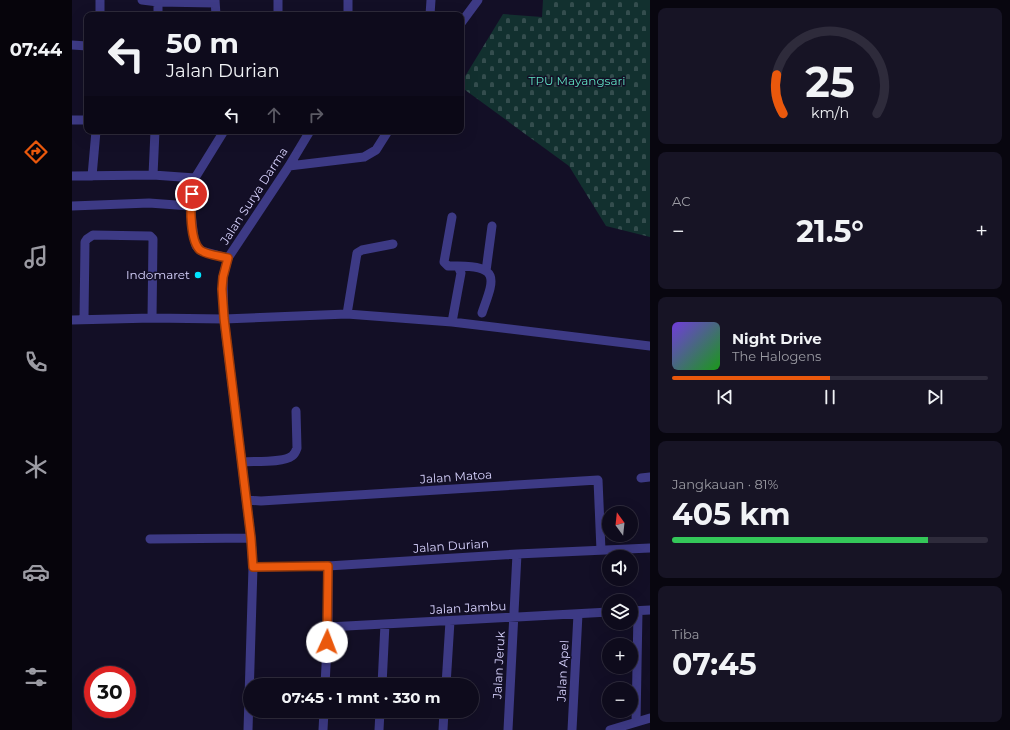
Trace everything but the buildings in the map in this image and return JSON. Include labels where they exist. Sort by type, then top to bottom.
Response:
[{"type":"street","points":[[100,0],[100,12]]},
{"type":"street","points":[[142,0],[215,1],[216,12]]},
{"type":"street","points":[[278,0],[278,12]]},
{"type":"street","points":[[348,0],[348,12]]},
{"type":"street","points":[[430,12],[431,0]]},
{"type":"street","points":[[464,19],[478,0]]},
{"type":"street","points":[[158,1],[158,12]]},
{"type":"street","points":[[72,45],[84,46]]},
{"type":"street","points":[[72,120],[84,120]]},
{"type":"street","points":[[92,176],[96,134]]},
{"type":"street","points":[[153,174],[155,134]]},
{"type":"street","name":"Jalan Surya Darma","points":[[248,730],[253,567],[247,500],[224,318],[222,289],[223,277],[228,258],[289,166],[308,134]]},
{"type":"street","points":[[289,166],[364,157],[376,150],[386,134]]},
{"type":"street","points":[[218,135],[195,178],[190,206],[196,246],[202,251],[228,258]]},
{"type":"street","points":[[72,176],[153,174],[195,178]]},
{"type":"street","points":[[72,206],[149,203],[190,206]]},
{"type":"street","points":[[452,217],[444,262],[448,266],[471,266],[486,271],[492,279],[492,286],[482,313]]},
{"type":"street","points":[[486,271],[492,226]]},
{"type":"street","points":[[84,319],[85,242],[87,238],[93,235],[150,236],[153,239],[152,318]]},
{"type":"street","points":[[347,314],[357,253],[362,250],[393,244]]},
{"type":"street","points":[[452,322],[461,273],[458,266]]},
{"type":"street","points":[[72,320],[224,318],[347,314],[452,322],[650,346]]},
{"type":"street","points":[[242,462],[283,460],[292,457],[297,448],[296,411]]},
{"type":"street","name":"Jalan Matoa","points":[[247,500],[261,501],[598,480],[601,550]]},
{"type":"street","points":[[150,539],[251,538]]},
{"type":"street","name":"Jalan Durian","points":[[253,567],[328,566],[516,554],[650,548]]},
{"type":"street","name":"Jalan Jeruk","points":[[508,730],[516,554]]},
{"type":"street","points":[[325,678],[328,627],[328,566]]},
{"type":"street","points":[[638,611],[650,610]]},
{"type":"street","name":"Jalan Jambu","points":[[328,627],[602,612]]},
{"type":"street","name":"Jalan Apel","points":[[572,730],[578,614]]},
{"type":"street","points":[[446,678],[450,621]]},
{"type":"street","points":[[382,678],[385,624]]},
{"type":"street","points":[[635,630],[636,722]]},
{"type":"street","points":[[323,730],[324,718]]},
{"type":"street","points":[[379,730],[380,718]]},
{"type":"street","points":[[443,730],[444,718]]},
{"type":"street","points":[[610,730],[650,718]]},
{"type":"green space","name":"TPU Mayangsari","points":[[543,0],[650,0],[650,237],[606,226],[569,166],[464,89],[464,78],[503,14],[542,17]]},
{"type":"place","name":"Indomaret","points":[[198,275]]},
{"type":"route","points":[[192,194],[190,206],[196,246],[202,251],[228,258],[223,277],[222,289],[224,318],[251,538],[253,567],[328,566],[327,642]]}]
